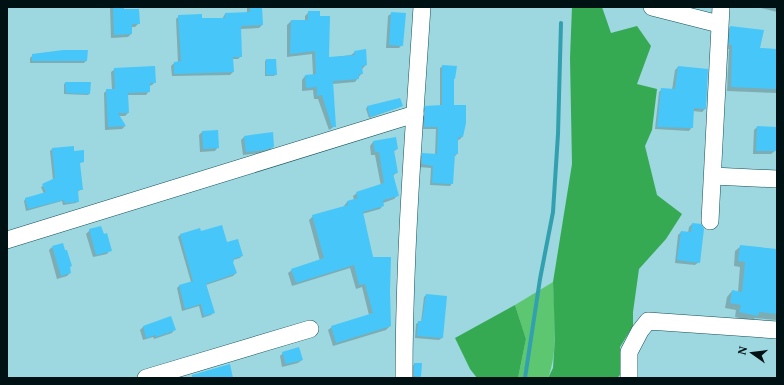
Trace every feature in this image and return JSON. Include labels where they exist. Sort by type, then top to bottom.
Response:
[{"type":"street","points":[[404,378],[404,323],[422,7]]},
{"type":"street","points":[[652,7],[719,24]]},
{"type":"street","points":[[710,221],[721,7]]},
{"type":"street","points":[[7,240],[415,114]]},
{"type":"street","points":[[713,176],[777,179]]},
{"type":"street","points":[[628,378],[629,352],[640,331],[648,321],[777,330]]},
{"type":"street","points":[[146,378],[310,329]]},
{"type":"green space","points":[[572,7],[602,7],[611,33],[637,26],[651,46],[637,84],[657,89],[652,130],[645,146],[657,195],[682,214],[666,239],[639,269],[633,312],[633,326],[620,347],[620,375],[617,378],[548,378],[553,368],[555,338],[553,282],[572,164],[570,58]]},
{"type":"green space","points":[[553,282],[555,343],[554,355],[548,378],[518,378],[526,339],[515,305]]},
{"type":"green space","points":[[515,305],[526,339],[518,378],[477,378],[470,369],[455,338]]},
{"type":"building","points":[[113,7],[139,9],[140,24],[132,24],[132,34],[114,35]]},
{"type":"building","points":[[250,7],[262,7],[263,25],[241,26],[242,57],[233,57],[234,72],[174,74],[174,62],[181,61],[178,15],[202,14],[202,18],[225,18],[225,13],[250,12]]},
{"type":"building","points":[[308,11],[320,11],[320,16],[330,16],[329,57],[355,55],[354,51],[366,49],[367,65],[362,66],[363,74],[359,74],[359,79],[333,81],[336,127],[332,127],[322,95],[317,96],[317,87],[306,88],[305,75],[316,74],[315,51],[290,54],[291,20],[308,20]]},
{"type":"building","points":[[391,12],[406,13],[403,46],[389,45]]},
{"type":"building","points":[[730,26],[764,30],[760,48],[777,49],[776,89],[731,87],[732,45],[729,45]]},
{"type":"building","points":[[63,50],[88,50],[87,61],[32,61],[32,54]]},
{"type":"building","points":[[266,59],[276,59],[277,75],[266,75]]},
{"type":"building","points":[[442,65],[457,66],[454,79],[454,105],[466,105],[466,123],[463,137],[458,137],[458,154],[455,154],[453,184],[432,183],[433,166],[422,164],[422,153],[437,154],[438,127],[424,127],[425,106],[442,105]]},
{"type":"building","points":[[155,66],[156,83],[150,83],[150,92],[128,93],[129,113],[118,113],[126,126],[108,127],[106,89],[115,89],[114,68]]},
{"type":"building","points":[[678,66],[708,69],[706,109],[694,108],[693,128],[657,127],[661,88],[675,89]]},
{"type":"building","points":[[65,82],[91,82],[90,94],[66,93]]},
{"type":"building","points":[[400,98],[403,106],[370,117],[367,106]]},
{"type":"building","points":[[757,126],[777,127],[776,151],[756,151]]},
{"type":"building","points":[[218,130],[219,148],[203,149],[202,131]]},
{"type":"building","points":[[273,132],[274,147],[265,150],[246,152],[244,136]]},
{"type":"building","points":[[396,137],[398,149],[394,150],[398,173],[393,174],[399,196],[383,200],[384,206],[363,212],[373,257],[391,257],[391,326],[336,343],[331,326],[373,313],[365,284],[359,285],[354,265],[296,283],[291,269],[324,258],[312,215],[348,205],[347,201],[358,198],[356,192],[384,183],[379,152],[375,152],[373,141]]},
{"type":"building","points":[[74,146],[74,151],[84,150],[84,162],[80,163],[83,190],[78,190],[79,202],[65,203],[64,200],[28,209],[25,198],[46,192],[42,184],[55,178],[52,148]]},
{"type":"building","points":[[692,223],[701,224],[704,229],[700,263],[677,260],[681,231],[691,232]]},
{"type":"building","points":[[222,225],[227,242],[238,239],[243,256],[233,259],[237,273],[206,284],[215,313],[204,316],[201,304],[185,309],[179,285],[193,281],[180,234],[200,228],[201,231]]},
{"type":"building","points":[[101,226],[104,234],[107,233],[112,251],[96,255],[89,229]]},
{"type":"building","points":[[63,243],[72,266],[70,267],[71,273],[61,276],[52,246]]},
{"type":"building","points":[[740,245],[777,249],[777,314],[759,312],[758,316],[739,312],[741,305],[730,303],[732,290],[742,292],[745,262],[738,261]]},
{"type":"building","points":[[426,294],[447,296],[443,338],[417,336],[418,321],[422,321]]},
{"type":"building","points":[[171,316],[176,330],[156,337],[156,335],[146,338],[143,326]]},
{"type":"building","points":[[299,347],[303,360],[286,364],[282,352]]},
{"type":"building","points":[[414,363],[422,363],[421,377],[414,376]]},
{"type":"building","points":[[230,364],[233,378],[192,378],[192,375]]},
{"type":"waterway","points":[[525,378],[540,279],[553,212],[558,134],[561,23]]}]
